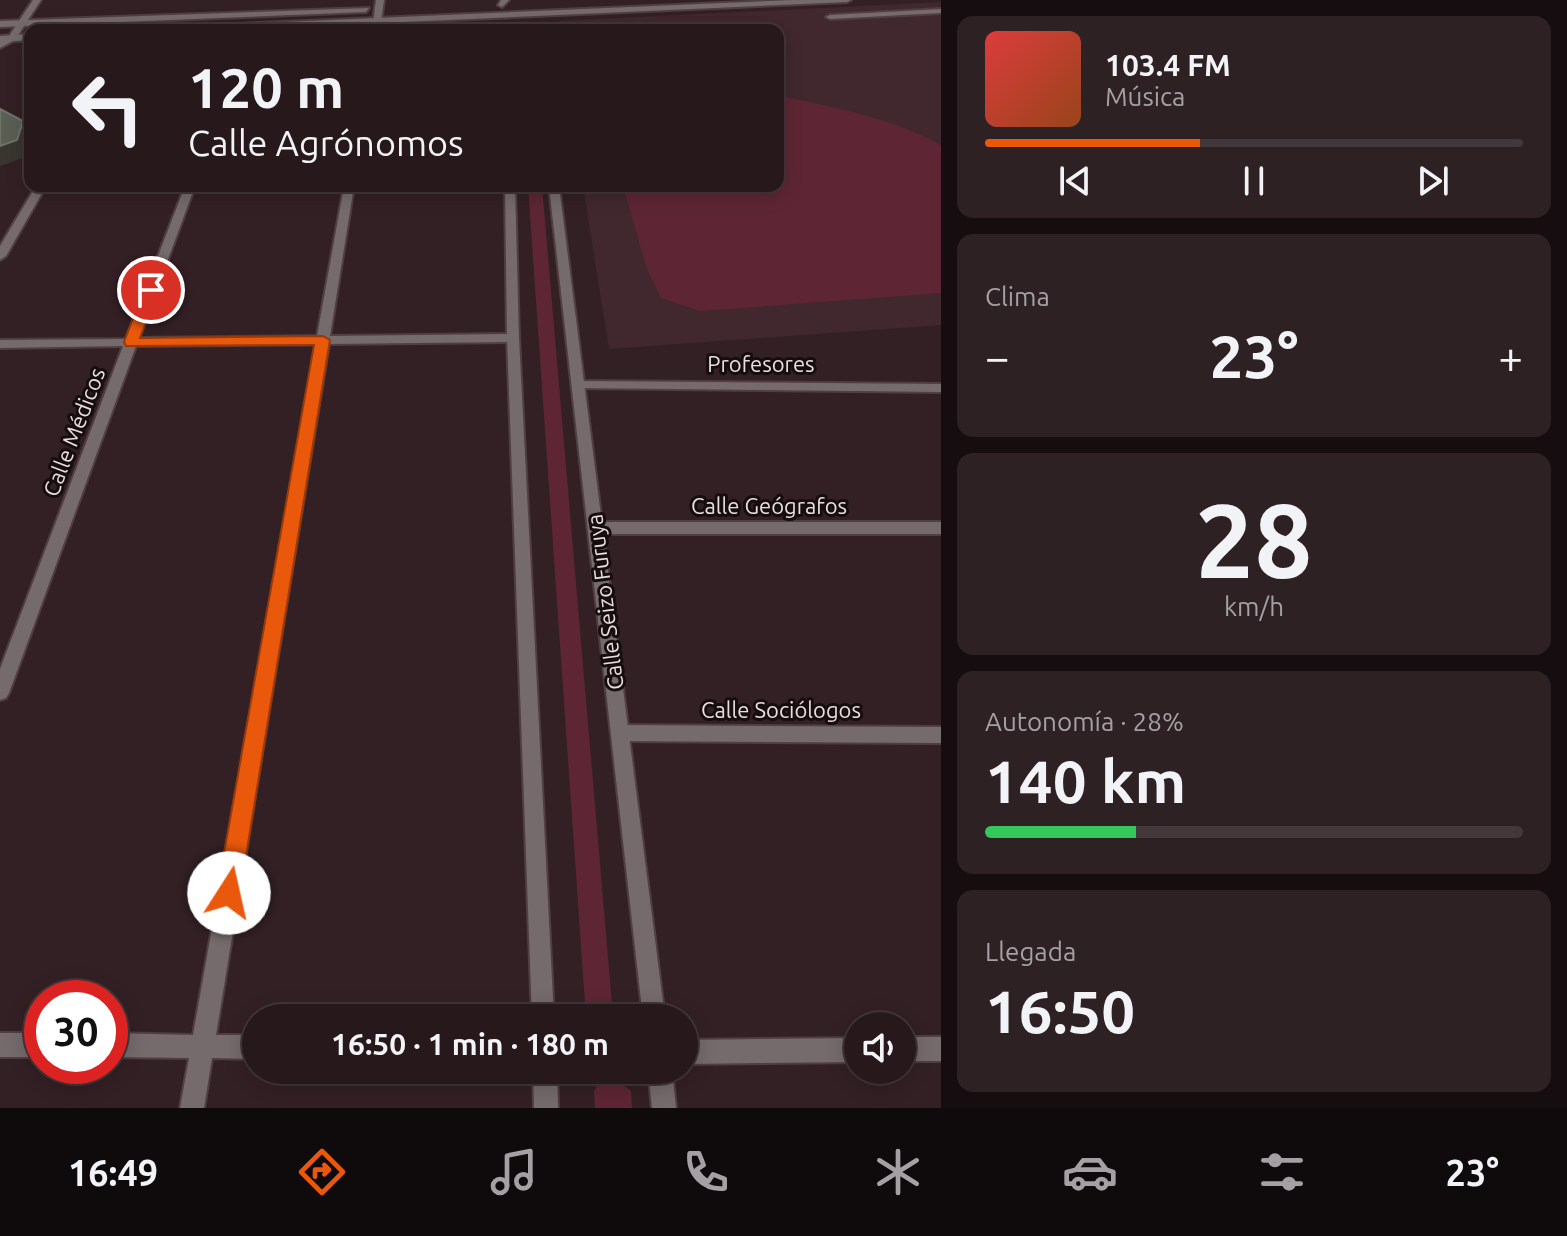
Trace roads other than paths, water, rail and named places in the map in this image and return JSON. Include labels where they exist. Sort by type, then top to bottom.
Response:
[{"type":"street","points":[[0,45],[12,38],[37,0]]},
{"type":"street","points":[[385,24],[505,11],[515,2],[599,0]]},
{"type":"street","points":[[455,6],[525,14],[847,0]]},
{"type":"street","points":[[515,2],[533,24]]},
{"type":"street","points":[[0,24],[379,5],[394,9]]},
{"type":"street","points":[[830,17],[941,11]]},
{"type":"street","points":[[0,39],[24,37]]},
{"type":"street","points":[[0,256],[37,192]]},
{"type":"street","name":"Calle Médicos","points":[[0,693],[188,192]]},
{"type":"street","points":[[192,1108],[348,192]]},
{"type":"street","points":[[510,192],[513,338],[542,1004]]},
{"type":"street","name":"Calle Seizo Furuya","points":[[555,192],[652,1004]]},
{"type":"street","points":[[0,344],[513,338]]},
{"type":"street","name":"Profesores","points":[[580,385],[941,388]]},
{"type":"street","name":"Calle Geógrafos","points":[[597,528],[941,528]]},
{"type":"street","name":"Calle Sociólogos","points":[[620,733],[941,735]]},
{"type":"street","points":[[0,1045],[24,1045]]},
{"type":"street","points":[[128,1045],[242,1047]]},
{"type":"street","points":[[916,1049],[941,1049]]},
{"type":"street","points":[[698,1052],[844,1050]]},
{"type":"street","points":[[545,1084],[546,1108]]},
{"type":"street","points":[[661,1084],[664,1108]]}]
